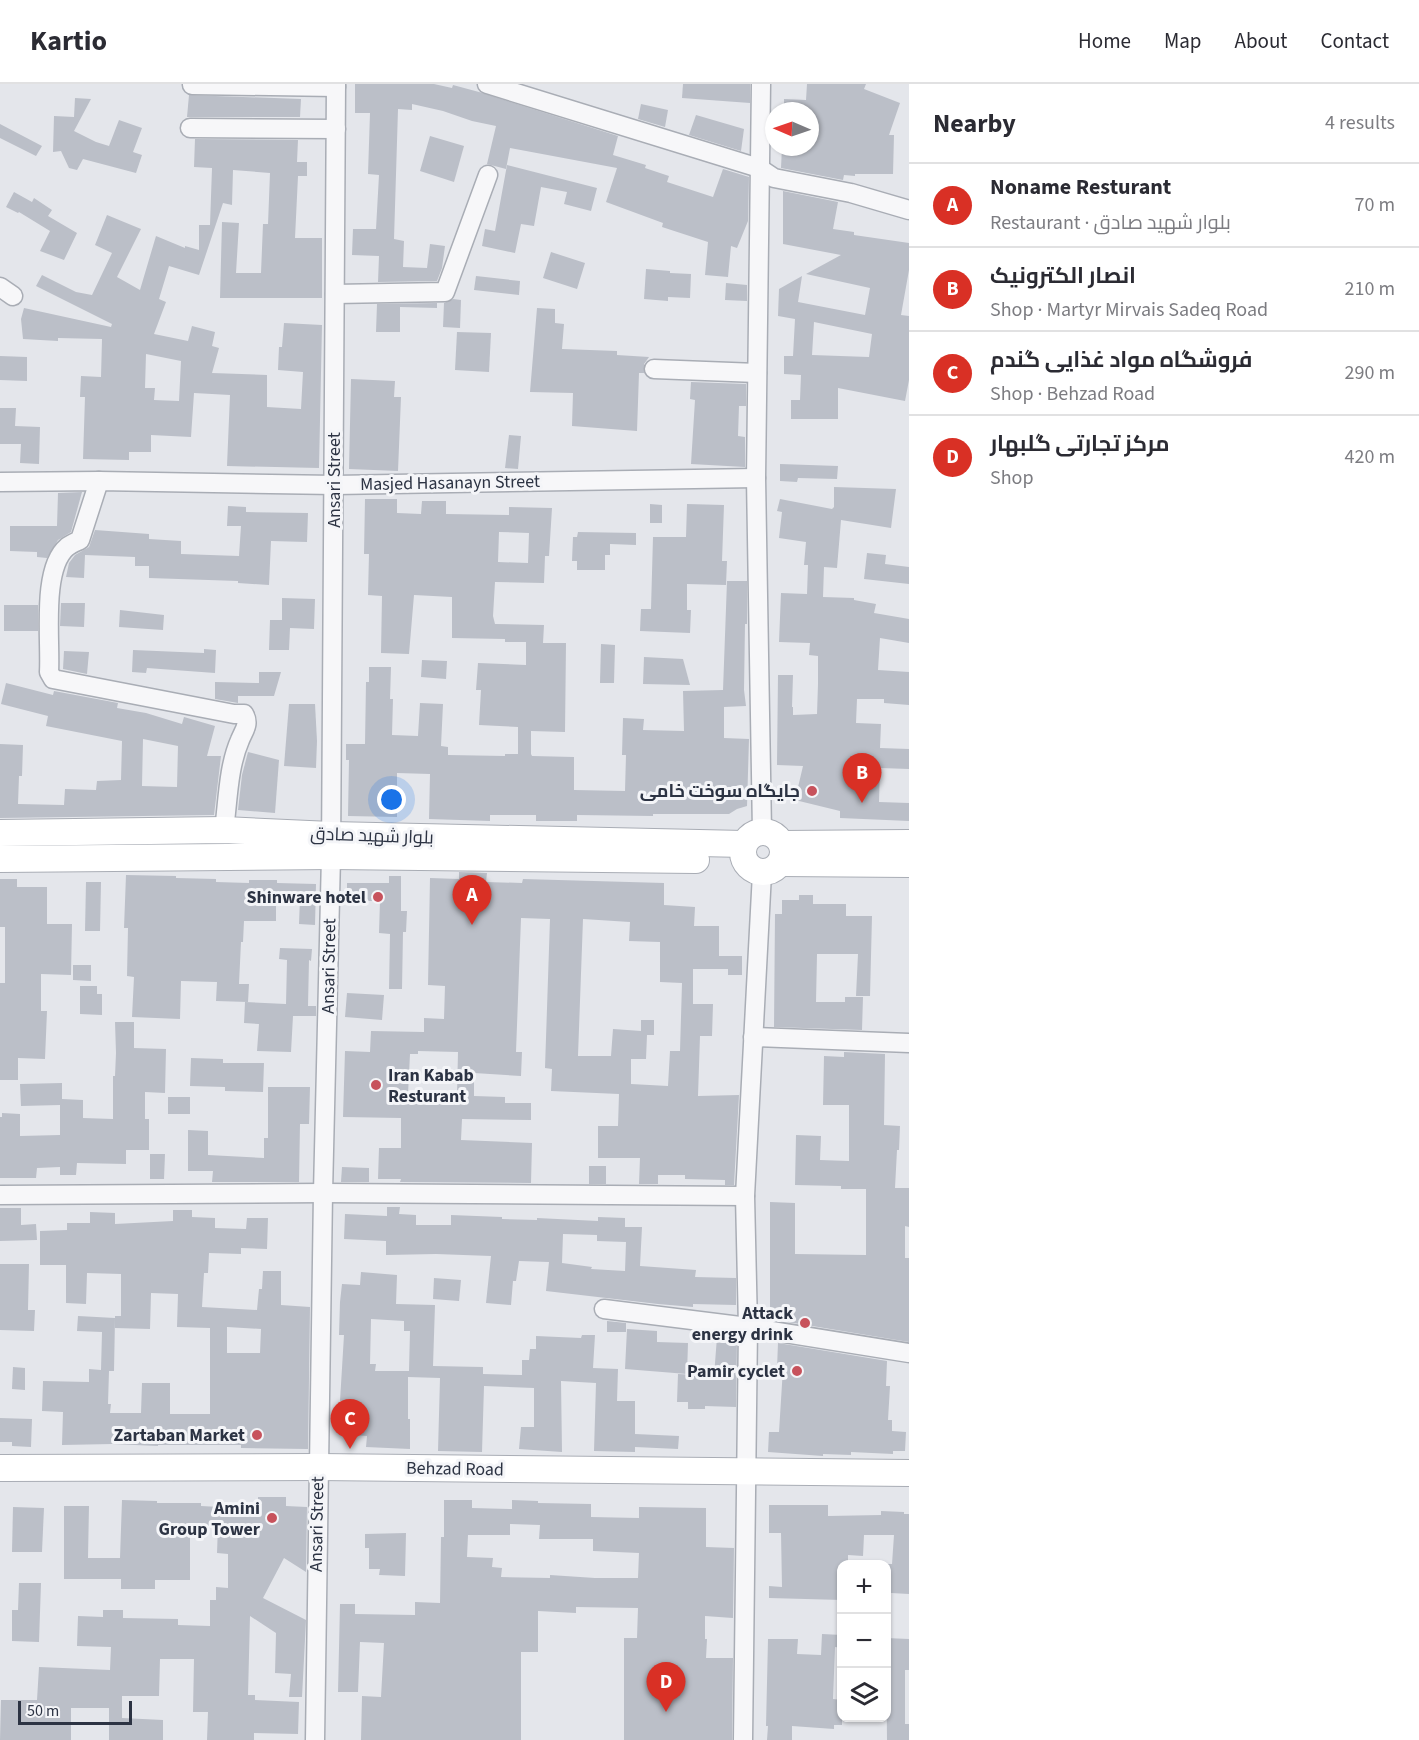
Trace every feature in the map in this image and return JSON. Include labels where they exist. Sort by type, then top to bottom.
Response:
[{"type":"main road","name":"بلوار شهید صادق","points":[[0,833],[224,830],[331,846]]},
{"type":"main road","points":[[763,853],[909,843]]},
{"type":"main road","name":"بلوار شهید صادق","points":[[0,859],[331,846],[763,853],[909,864]]},
{"type":"main road","name":"Behzad Road","points":[[0,1468],[318,1467],[909,1473]]},
{"type":"street","points":[[487,84],[514,88],[759,168],[774,178],[851,193],[909,210]]},
{"type":"street","points":[[743,1740],[748,1327],[745,1196],[763,853],[756,478],[761,84]]},
{"type":"street","points":[[192,85],[336,85]]},
{"type":"street","name":"Ansari Street","points":[[315,1740],[318,1467],[331,846],[336,85]]},
{"type":"street","points":[[190,128],[336,129]]},
{"type":"street","points":[[335,294],[446,292],[488,175]]},
{"type":"street","points":[[654,369],[757,374]]},
{"type":"street","name":"Masjed Hasanayn Street","points":[[0,482],[99,481],[334,485],[756,478]]},
{"type":"street","points":[[99,481],[80,540],[66,548],[59,559],[52,579],[48,607],[49,672],[53,679],[234,714],[244,714],[247,719],[246,729],[239,741],[232,767],[224,830]]},
{"type":"street","points":[[753,1037],[909,1043]]},
{"type":"street","points":[[0,1196],[323,1193],[745,1196]]},
{"type":"street","points":[[604,1309],[748,1327],[909,1353]]},
{"type":"building","points":[[355,84],[434,84],[452,88],[453,85],[479,92],[618,136],[613,155],[646,165],[645,168],[669,176],[667,182],[713,197],[723,169],[749,177],[748,221],[737,248],[731,246],[728,277],[705,275],[708,242],[662,227],[663,223],[606,202],[617,168],[510,148],[506,169],[487,164],[496,126],[412,104],[412,110],[398,109],[394,239],[404,241],[403,267],[427,268],[430,244],[445,246],[442,268],[437,281],[378,282],[379,256],[352,255],[353,229],[376,229],[379,175],[368,174],[370,113],[355,113]]},
{"type":"building","points":[[683,84],[750,84],[750,103],[682,98]]},
{"type":"building","points":[[807,84],[866,84],[864,89],[900,103],[889,135],[894,135],[893,174],[844,175],[843,180],[781,168],[782,156],[819,156],[819,102],[784,102],[784,99],[806,100]]},
{"type":"building","points":[[189,95],[301,99],[300,117],[187,117]]},
{"type":"building","points":[[75,98],[91,99],[74,131],[96,142],[109,146],[119,120],[142,128],[133,152],[142,155],[136,173],[83,159],[77,170],[69,168],[61,151],[53,152],[54,116],[74,117]]},
{"type":"building","points":[[641,104],[668,110],[665,127],[638,119]]},
{"type":"building","points":[[696,115],[744,129],[741,151],[689,135]]},
{"type":"building","points":[[0,124],[42,146],[36,156],[0,138]]},
{"type":"building","points":[[430,136],[464,146],[454,182],[420,171]]},
{"type":"building","points":[[195,139],[298,140],[297,162],[307,162],[307,176],[298,176],[295,238],[322,238],[322,298],[220,298],[222,222],[239,223],[236,273],[261,273],[263,224],[268,224],[270,173],[233,170],[232,205],[223,203],[199,275],[169,266],[159,299],[166,302],[154,334],[188,341],[192,326],[215,332],[212,346],[219,348],[212,373],[267,375],[267,407],[301,409],[303,372],[278,370],[279,347],[282,347],[284,323],[322,325],[319,468],[227,466],[230,395],[194,393],[191,437],[151,435],[151,452],[129,452],[129,460],[83,459],[85,397],[80,397],[81,376],[101,377],[102,339],[58,338],[58,341],[23,339],[21,319],[24,308],[111,327],[112,324],[36,286],[42,275],[76,292],[92,295],[112,253],[95,245],[107,215],[141,229],[117,277],[140,290],[156,236],[185,248],[185,246],[199,250],[199,225],[210,225],[212,168],[194,167]],"holes":[[[146,354],[181,361],[179,401],[154,400],[155,388],[145,388]]]},
{"type":"building","points":[[507,165],[597,188],[591,211],[564,204],[567,192],[541,187],[534,226],[521,224],[515,253],[482,246],[485,229],[495,231]]},
{"type":"building","points":[[783,191],[838,202],[833,229],[854,232],[854,235],[909,243],[909,270],[901,315],[909,316],[909,380],[905,401],[838,388],[838,419],[791,419],[791,400],[800,400],[801,375],[784,374],[784,356],[793,356],[795,319],[778,316],[779,289],[802,276],[798,302],[865,315],[870,288],[806,274],[841,255],[783,244]],"holes":[[[814,322],[872,334],[869,357],[812,355]]]},
{"type":"building","points":[[14,192],[32,202],[34,198],[52,210],[48,216],[77,233],[64,260],[40,251],[50,231],[19,212],[6,207]]},
{"type":"building","points":[[551,252],[585,263],[577,289],[543,278]]},
{"type":"building","points":[[646,269],[691,274],[690,298],[668,297],[668,301],[644,299]]},
{"type":"building","points":[[476,276],[520,281],[519,295],[474,290]]},
{"type":"building","points":[[726,283],[747,285],[747,301],[725,300]]},
{"type":"building","points":[[453,299],[461,300],[460,328],[443,327],[444,303]]},
{"type":"building","points":[[437,303],[437,308],[400,307],[400,332],[376,332],[377,304]]},
{"type":"building","points":[[537,308],[555,309],[555,323],[564,324],[562,349],[617,351],[617,355],[649,357],[644,364],[644,373],[639,373],[637,431],[572,426],[573,393],[530,392]]},
{"type":"building","points":[[457,332],[491,333],[489,372],[455,370]]},
{"type":"building","points":[[0,356],[27,357],[27,381],[0,380]]},
{"type":"building","points":[[351,379],[395,381],[394,397],[401,397],[398,471],[349,469]]},
{"type":"building","points":[[691,382],[746,384],[746,406],[739,406],[738,436],[745,437],[745,467],[691,464],[695,400],[690,399]]},
{"type":"building","points":[[0,408],[16,408],[15,426],[40,427],[39,464],[20,463],[21,444],[0,444]]},
{"type":"building","points":[[509,435],[521,436],[518,469],[505,468]]},
{"type":"building","points":[[780,464],[838,466],[837,479],[798,478],[797,482],[780,481]]},
{"type":"building","points":[[834,487],[896,489],[891,528],[841,520],[837,568],[824,567],[823,597],[854,598],[854,600],[876,604],[874,613],[909,619],[909,643],[880,638],[878,670],[909,672],[909,705],[884,703],[884,699],[857,699],[856,723],[881,724],[880,748],[909,749],[909,769],[880,768],[879,802],[909,803],[909,821],[840,818],[840,811],[795,800],[803,766],[777,765],[778,675],[793,675],[793,715],[817,714],[818,656],[809,655],[810,643],[779,642],[781,593],[807,594],[808,565],[804,565],[806,542],[779,538],[782,512],[777,511],[780,499],[832,509],[834,507]]},
{"type":"building","points":[[82,492],[71,532],[58,540],[47,558],[37,557],[37,552],[10,551],[10,526],[57,526],[58,493]]},
{"type":"building","points":[[365,499],[397,499],[397,513],[421,514],[422,501],[446,501],[446,514],[509,515],[509,507],[552,508],[549,556],[545,556],[544,583],[495,582],[493,616],[495,624],[544,625],[543,643],[566,643],[565,732],[531,731],[531,754],[532,756],[574,757],[574,790],[625,791],[626,755],[622,755],[623,718],[644,719],[643,730],[684,731],[683,691],[723,690],[727,581],[747,581],[744,690],[746,706],[724,707],[724,738],[749,739],[747,806],[729,814],[577,815],[577,821],[536,821],[536,815],[490,815],[490,821],[429,819],[430,774],[397,773],[397,817],[348,816],[349,760],[346,760],[346,744],[365,744],[366,682],[369,682],[369,667],[391,667],[392,735],[418,736],[420,703],[443,704],[441,746],[448,747],[448,755],[505,756],[505,754],[518,754],[518,727],[479,725],[481,690],[476,690],[478,663],[526,665],[526,642],[505,642],[505,639],[452,638],[452,597],[414,595],[409,654],[381,653],[382,596],[368,595],[369,554],[364,554]],"holes":[[[499,532],[529,533],[528,563],[498,562]]]},
{"type":"building","points":[[650,504],[662,505],[662,523],[650,523]]},
{"type":"building","points":[[687,504],[724,505],[722,561],[727,561],[726,585],[687,584],[687,610],[691,610],[690,633],[640,631],[641,609],[651,609],[653,537],[686,537]]},
{"type":"building","points":[[228,506],[246,507],[246,512],[308,513],[307,542],[271,541],[269,585],[238,583],[238,581],[149,578],[149,566],[135,566],[135,557],[85,555],[84,578],[66,577],[69,563],[75,555],[89,547],[95,530],[149,534],[149,539],[181,541],[181,554],[239,556],[241,526],[227,526]]},
{"type":"building","points":[[578,532],[636,533],[636,545],[610,544],[610,555],[605,555],[605,570],[577,570],[577,561],[572,561],[573,537],[577,537]]},
{"type":"building","points":[[867,553],[886,555],[885,564],[909,567],[909,584],[864,579]]},
{"type":"building","points":[[282,598],[315,599],[314,629],[290,628],[289,650],[269,650],[270,620],[282,620]]},
{"type":"building","points":[[61,603],[85,603],[84,627],[60,626]]},
{"type":"building","points":[[4,605],[38,605],[38,631],[4,631]]},
{"type":"building","points":[[120,610],[164,615],[163,630],[119,627]]},
{"type":"building","points":[[601,644],[615,645],[614,683],[600,683]]},
{"type":"building","points":[[204,649],[216,650],[215,673],[147,668],[146,673],[132,672],[133,650],[204,653]]},
{"type":"building","points":[[64,651],[89,652],[87,674],[63,669]]},
{"type":"building","points":[[644,657],[683,659],[690,685],[643,684]]},
{"type":"building","points":[[422,660],[447,661],[446,679],[421,677]]},
{"type":"building","points":[[259,672],[281,672],[274,696],[238,696],[238,703],[215,699],[215,682],[259,683]]},
{"type":"building","points":[[6,683],[53,695],[54,691],[118,703],[117,708],[146,713],[182,724],[184,717],[215,726],[207,756],[221,756],[214,815],[0,818],[0,744],[23,745],[18,804],[64,805],[65,789],[96,790],[97,781],[121,780],[122,741],[46,726],[48,716],[1,704]],"holes":[[[143,739],[178,746],[177,787],[142,786]]]},
{"type":"building","points":[[289,704],[315,704],[316,768],[284,766]]},
{"type":"building","points":[[248,752],[279,760],[275,813],[238,810],[242,775]]},
{"type":"building","points":[[459,872],[487,873],[486,882],[522,883],[523,879],[664,883],[664,905],[695,907],[694,926],[719,926],[719,956],[742,956],[742,975],[728,975],[728,969],[693,969],[693,1004],[713,1004],[712,1036],[700,1036],[698,1096],[739,1095],[734,1185],[725,1185],[725,1180],[685,1179],[685,1175],[658,1175],[658,1184],[639,1184],[640,1158],[598,1158],[598,1126],[618,1126],[619,1094],[551,1091],[552,1069],[545,1068],[550,919],[521,918],[516,1052],[522,1052],[521,1076],[474,1073],[474,1096],[505,1097],[505,1103],[531,1103],[531,1120],[462,1119],[461,1140],[532,1143],[531,1183],[400,1182],[401,1179],[378,1179],[379,1148],[401,1148],[401,1118],[343,1117],[345,1051],[370,1052],[371,1031],[424,1032],[424,1018],[444,1019],[445,986],[428,985],[430,878],[459,879]],"holes":[[[583,919],[630,922],[629,941],[660,942],[660,982],[682,983],[680,1051],[670,1051],[668,1086],[631,1084],[631,1059],[646,1059],[647,1035],[654,1035],[654,1020],[641,1020],[641,1031],[613,1029],[611,1056],[578,1056]],[[418,1051],[458,1052],[457,1095],[408,1094],[410,1054],[418,1054]]]},
{"type":"building","points":[[126,875],[216,879],[216,882],[249,883],[249,880],[277,880],[277,883],[316,884],[315,925],[299,924],[300,898],[276,898],[276,921],[244,921],[239,984],[249,984],[248,1002],[216,1001],[217,982],[181,981],[180,1019],[132,1017],[134,977],[127,976],[128,928],[124,928]]},
{"type":"building","points":[[389,876],[401,876],[401,911],[407,911],[406,932],[403,932],[402,989],[389,989],[390,934],[379,933],[380,901],[347,901],[347,883],[389,883]]},
{"type":"building","points":[[0,879],[17,879],[17,887],[47,887],[47,924],[72,924],[71,975],[41,974],[41,1011],[47,1011],[45,1059],[18,1058],[18,1080],[0,1080],[0,983],[5,983],[5,927],[0,927]]},
{"type":"building","points":[[86,882],[101,882],[100,931],[85,931]]},
{"type":"building","points":[[799,895],[813,895],[813,904],[846,904],[846,916],[872,916],[870,996],[856,996],[858,954],[817,954],[816,1002],[845,1002],[845,997],[863,997],[862,1030],[774,1027],[775,914],[782,914],[782,900],[799,900]]},
{"type":"building","points":[[280,948],[312,949],[311,961],[309,960],[308,1006],[316,1006],[316,1016],[293,1016],[291,1052],[257,1051],[259,1024],[244,1023],[245,1002],[286,1004],[287,960],[279,959]]},
{"type":"building","points":[[73,965],[91,965],[91,981],[73,980]]},
{"type":"building","points":[[80,986],[97,986],[97,994],[102,994],[102,1015],[80,1014]]},
{"type":"building","points":[[347,993],[384,995],[382,1020],[345,1017]]},
{"type":"building","points":[[115,1022],[134,1022],[134,1048],[166,1049],[165,1093],[145,1092],[145,1119],[149,1119],[149,1150],[126,1150],[126,1164],[77,1163],[76,1175],[60,1175],[60,1167],[37,1168],[36,1178],[0,1178],[0,1117],[2,1113],[20,1114],[20,1136],[60,1135],[60,1105],[21,1106],[20,1084],[62,1083],[62,1099],[83,1100],[83,1118],[113,1119]]},
{"type":"building","points":[[844,1052],[885,1054],[884,1125],[900,1126],[895,1188],[909,1188],[909,1227],[905,1226],[905,1258],[909,1258],[909,1342],[770,1319],[770,1202],[795,1203],[795,1254],[866,1255],[866,1189],[795,1185],[796,1135],[821,1136],[820,1160],[849,1161],[849,1105],[823,1105],[824,1056],[844,1057]]},
{"type":"building","points":[[191,1058],[223,1059],[223,1063],[264,1063],[263,1092],[225,1091],[225,1087],[190,1086]]},
{"type":"building","points":[[268,1087],[310,1087],[309,1124],[300,1124],[299,1182],[212,1182],[213,1171],[188,1171],[188,1130],[208,1131],[208,1155],[264,1158],[264,1138],[268,1138]]},
{"type":"building","points":[[168,1097],[190,1097],[190,1114],[168,1114]]},
{"type":"building","points":[[150,1154],[165,1154],[164,1179],[150,1179]]},
{"type":"building","points":[[589,1166],[606,1166],[606,1184],[589,1184]]},
{"type":"building","points":[[342,1167],[369,1168],[369,1182],[341,1182]]},
{"type":"building","points":[[387,1207],[400,1207],[399,1214],[416,1215],[416,1225],[451,1225],[451,1215],[537,1220],[537,1218],[598,1221],[598,1217],[625,1218],[625,1227],[642,1227],[640,1266],[696,1270],[695,1277],[736,1278],[736,1305],[693,1304],[693,1307],[546,1291],[549,1262],[519,1261],[516,1281],[513,1281],[511,1305],[486,1303],[491,1256],[386,1255],[386,1241],[344,1239],[345,1214],[387,1216]],"holes":[[[563,1234],[597,1235],[597,1241],[626,1242],[625,1271],[591,1269],[592,1267],[562,1263]]]},
{"type":"building","points":[[0,1208],[21,1208],[21,1225],[36,1224],[37,1240],[0,1241]]},
{"type":"building","points":[[173,1210],[192,1210],[192,1217],[215,1218],[215,1228],[246,1229],[247,1218],[268,1218],[267,1249],[241,1248],[241,1254],[209,1253],[208,1273],[204,1273],[202,1307],[257,1310],[263,1271],[281,1271],[281,1305],[310,1307],[308,1449],[241,1448],[241,1445],[62,1445],[63,1412],[42,1411],[43,1381],[89,1382],[89,1369],[101,1370],[102,1332],[77,1331],[78,1316],[115,1318],[115,1316],[121,1316],[121,1274],[87,1273],[86,1304],[66,1303],[66,1265],[40,1265],[40,1231],[67,1230],[67,1223],[90,1223],[90,1212],[115,1213],[115,1224],[173,1221]],"holes":[[[151,1293],[178,1294],[177,1327],[210,1328],[210,1414],[170,1414],[170,1383],[142,1383],[141,1413],[110,1413],[109,1371],[114,1371],[115,1318],[115,1328],[150,1329]],[[227,1327],[261,1329],[260,1353],[227,1353]]]},
{"type":"building","points":[[0,1264],[29,1264],[28,1310],[35,1310],[34,1331],[0,1330]]},
{"type":"building","points":[[361,1272],[397,1275],[396,1304],[435,1305],[433,1366],[483,1367],[483,1374],[522,1375],[522,1360],[529,1360],[530,1349],[536,1349],[536,1336],[581,1338],[582,1335],[595,1335],[593,1368],[618,1369],[617,1401],[635,1401],[635,1434],[679,1436],[678,1449],[635,1447],[635,1452],[594,1451],[596,1383],[561,1381],[562,1452],[519,1449],[521,1427],[534,1427],[534,1388],[484,1386],[482,1452],[438,1451],[440,1378],[408,1377],[410,1449],[366,1447],[367,1436],[342,1434],[344,1401],[340,1401],[344,1335],[339,1335],[342,1284],[360,1285]],"holes":[[[371,1319],[404,1321],[404,1331],[410,1331],[409,1371],[375,1371],[376,1364],[370,1364]]]},
{"type":"building","points":[[434,1278],[461,1280],[459,1301],[433,1299]]},
{"type":"building","points":[[607,1321],[626,1323],[626,1332],[607,1332]]},
{"type":"building","points":[[627,1329],[657,1331],[657,1342],[688,1343],[687,1374],[625,1369]]},
{"type":"building","points":[[717,1337],[737,1338],[736,1407],[705,1406],[705,1409],[688,1409],[688,1402],[677,1402],[678,1374],[714,1376]]},
{"type":"building","points":[[778,1343],[887,1361],[886,1386],[890,1386],[888,1420],[892,1420],[892,1431],[906,1432],[905,1451],[893,1451],[893,1454],[851,1452],[851,1455],[823,1454],[823,1456],[768,1452],[769,1432],[779,1432],[783,1368],[777,1368]]},
{"type":"building","points":[[13,1367],[25,1368],[25,1390],[12,1389]]},
{"type":"building","points":[[0,1418],[32,1419],[31,1447],[12,1446],[12,1442],[0,1442]]},
{"type":"building","points":[[258,1497],[286,1497],[286,1506],[307,1507],[306,1572],[284,1558],[263,1598],[306,1620],[302,1697],[289,1697],[291,1674],[275,1673],[276,1633],[250,1616],[248,1695],[255,1695],[255,1700],[299,1702],[298,1734],[254,1733],[254,1740],[207,1740],[208,1712],[193,1712],[194,1659],[160,1659],[159,1696],[122,1696],[122,1718],[163,1720],[163,1740],[109,1740],[109,1708],[71,1708],[71,1740],[0,1740],[1,1700],[37,1700],[39,1667],[110,1670],[111,1647],[77,1646],[78,1616],[103,1617],[103,1610],[123,1610],[123,1618],[178,1619],[178,1625],[210,1626],[210,1600],[216,1600],[216,1587],[228,1588],[228,1554],[217,1553],[218,1526],[190,1526],[190,1580],[155,1580],[155,1589],[121,1589],[121,1579],[64,1579],[64,1506],[89,1506],[88,1558],[120,1558],[122,1500],[201,1503],[201,1506],[258,1509]]},
{"type":"building","points":[[444,1500],[472,1500],[472,1508],[512,1509],[512,1500],[591,1504],[591,1517],[639,1518],[639,1507],[706,1508],[706,1547],[734,1548],[733,1618],[705,1616],[706,1658],[733,1658],[732,1740],[624,1740],[624,1638],[637,1638],[638,1608],[576,1607],[576,1613],[538,1611],[538,1652],[521,1652],[521,1740],[361,1740],[362,1696],[381,1697],[384,1643],[360,1642],[358,1692],[338,1692],[340,1604],[355,1604],[355,1614],[415,1615],[415,1602],[440,1603],[441,1537],[444,1537]],"holes":[[[510,1524],[540,1525],[539,1539],[593,1539],[593,1551],[639,1553],[638,1578],[550,1575],[550,1578],[501,1577],[502,1568],[492,1567],[493,1558],[467,1557],[468,1535],[510,1535]]]},
{"type":"building","points":[[769,1505],[828,1505],[828,1516],[881,1515],[881,1511],[909,1514],[909,1594],[891,1593],[894,1535],[864,1535],[863,1556],[848,1555],[848,1560],[837,1560],[837,1600],[769,1598],[769,1586],[782,1587],[781,1533],[769,1533]]},
{"type":"building","points":[[13,1507],[44,1508],[42,1552],[12,1552]]},
{"type":"building","points":[[406,1533],[405,1576],[379,1575],[380,1569],[369,1569],[369,1548],[365,1548],[365,1534]]},
{"type":"building","points":[[19,1583],[41,1583],[39,1642],[12,1641],[12,1610],[18,1610]]},
{"type":"building","points":[[822,1634],[837,1635],[833,1699],[837,1699],[837,1722],[842,1722],[842,1725],[834,1725],[834,1729],[792,1726],[792,1740],[767,1740],[768,1639],[798,1639],[797,1654],[821,1655]]},
{"type":"building","points":[[891,1638],[909,1639],[909,1670],[905,1670],[905,1724],[909,1724],[909,1740],[887,1740],[887,1722],[891,1722]]},
{"type":"place","name":"جایگاه سوخت خامی","points":[[812,791]]},
{"type":"place","name":"انصار الکترونیک","points":[[862,803]]},
{"type":"place","name":"Shinware hotel","points":[[378,897]]},
{"type":"place","name":"Noname Resturant","points":[[472,925]]},
{"type":"place","name":"Iran Kabab Resturant","points":[[376,1085]]},
{"type":"place","name":"Attack energy drink","points":[[805,1323]]},
{"type":"place","name":"Pamir cyclet","points":[[797,1371]]},
{"type":"place","name":"Zartaban Market","points":[[257,1435]]},
{"type":"place","name":"فروشگاه مواد غذایی گندم","points":[[350,1449]]},
{"type":"place","name":"Amini Group Tower","points":[[272,1518]]},
{"type":"place","name":"مرکز تجارتی گلبهار","points":[[666,1712]]}]
